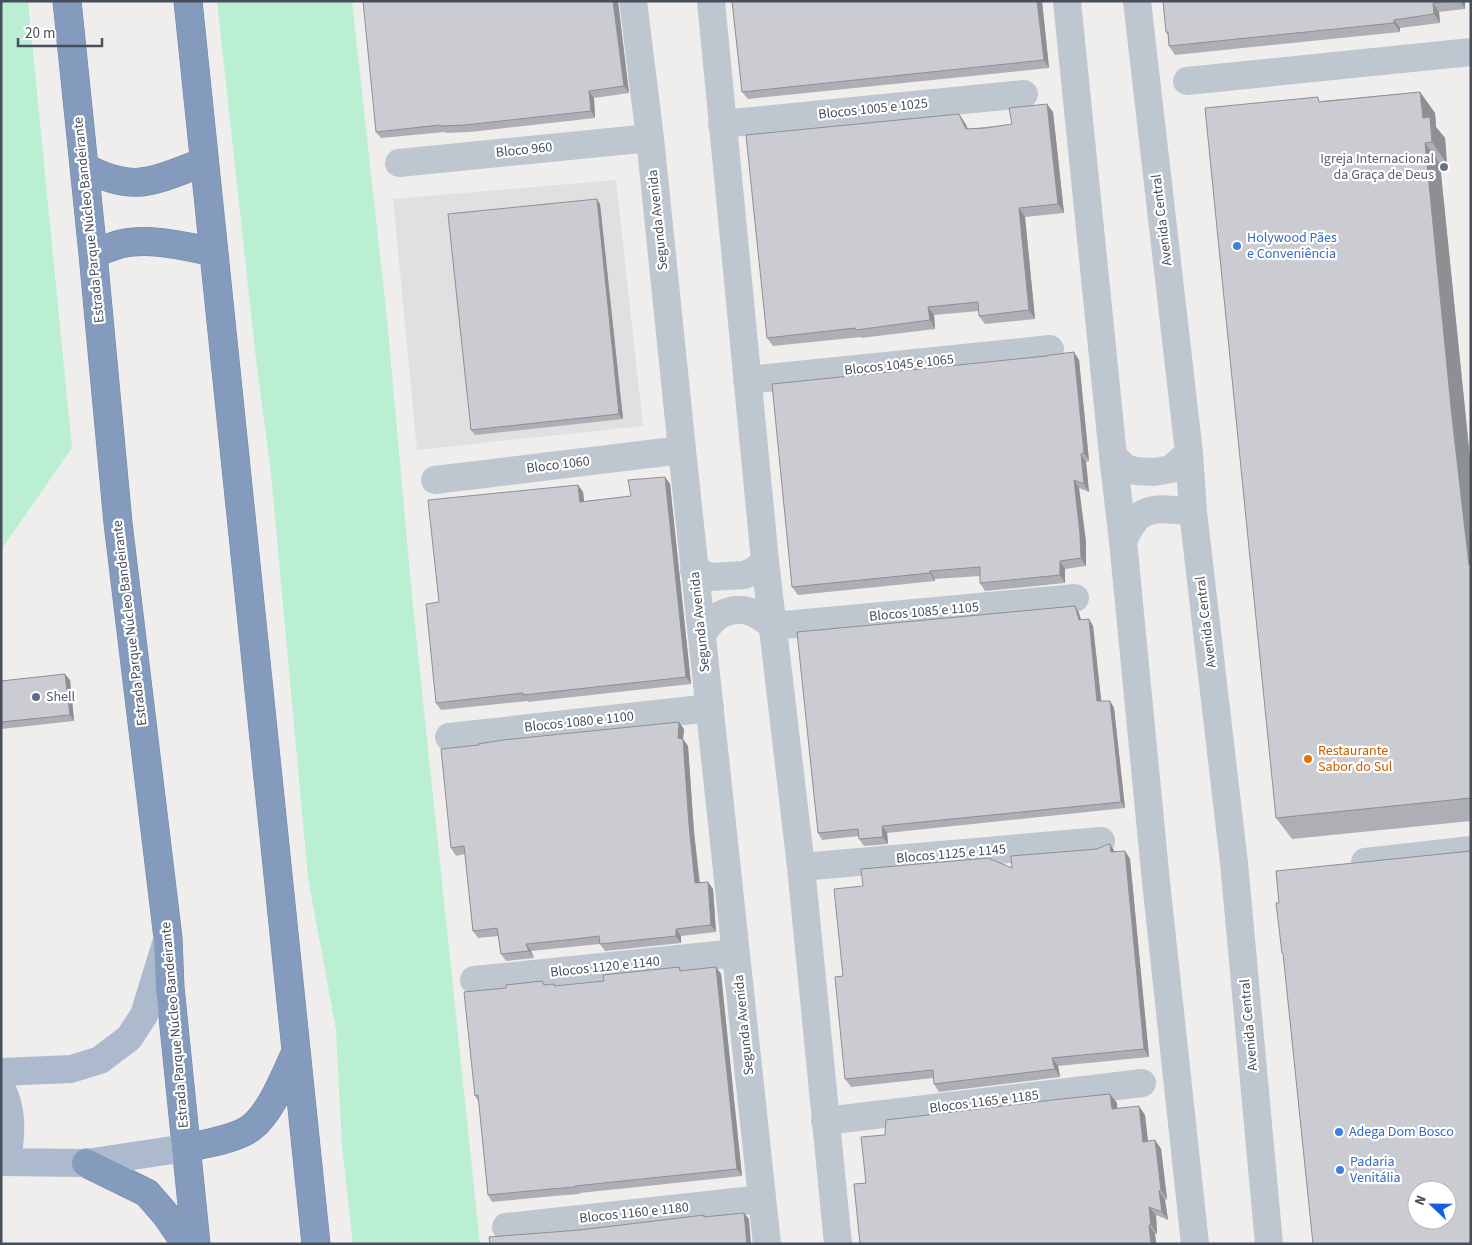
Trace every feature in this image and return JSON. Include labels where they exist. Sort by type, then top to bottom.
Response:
[{"type":"highway","name":"Estrada Parque Núcleo Bandeirante","points":[[67,1],[118,522],[168,938],[170,986],[196,1244]]},
{"type":"highway","points":[[188,1],[316,1244]]},
{"type":"highway","points":[[84,167],[100,176],[124,182],[148,181],[204,162]]},
{"type":"highway","points":[[93,254],[120,244],[139,242],[160,242],[214,252]]},
{"type":"highway","points":[[186,1148],[232,1137],[251,1128],[267,1111],[296,1052]]},
{"type":"highway","points":[[86,1164],[147,1193],[166,1215],[186,1244]]},
{"type":"main road","points":[[1,1072],[71,1069],[100,1060],[129,1038],[144,1015],[168,938]]},
{"type":"main road","points":[[1,1088],[7,1097],[11,1136],[8,1155],[1,1161]]},
{"type":"main road","points":[[1,1161],[86,1164],[186,1148]]},
{"type":"street","name":"Segunda Avenida","points":[[633,1],[650,138],[694,570],[767,1244]]},
{"type":"street","points":[[711,1],[765,561],[801,867],[838,1244]]},
{"type":"street","points":[[1067,1],[1156,882],[1195,1244]]},
{"type":"street","name":"Avenida Central","points":[[1137,1],[1189,453],[1192,512],[1234,864],[1269,1244]]},
{"type":"street","points":[[1187,81],[1471,52]]},
{"type":"street","name":"Blocos 1005 e 1025","points":[[722,124],[1024,94]]},
{"type":"street","name":"Bloco 960","points":[[399,163],[650,138]]},
{"type":"street","name":"Blocos 1045 e 1065","points":[[747,380],[1050,349]]},
{"type":"street","name":"Bloco 1060","points":[[435,480],[682,450]]},
{"type":"street","points":[[1113,456],[1125,468],[1154,472],[1171,469],[1189,453]]},
{"type":"street","points":[[1123,541],[1133,522],[1145,512],[1160,509],[1192,512]]},
{"type":"street","points":[[694,570],[710,577],[744,575],[754,571],[765,561]]},
{"type":"street","name":"Blocos 1085 e 1105","points":[[772,626],[1075,598]]},
{"type":"street","points":[[702,634],[720,614],[735,610],[750,610],[772,626]]},
{"type":"street","name":"Blocos 1080 e 1100","points":[[449,737],[710,708]]},
{"type":"street","name":"Blocos 1125 e 1145","points":[[801,867],[1101,841]]},
{"type":"street","points":[[1338,866],[1471,850]]},
{"type":"street","name":"Blocos 1120 e 1140","points":[[474,980],[736,953]]},
{"type":"street","name":"Blocos 1165 e 1185","points":[[825,1120],[1142,1083]]},
{"type":"street","name":"Blocos 1160 e 1180","points":[[506,1227],[762,1199]]},
{"type":"shaded area","points":[[616,180],[643,426],[417,450],[393,199]]},
{"type":"green space","points":[[1,1],[28,1],[72,448],[1,550]]},
{"type":"green space","points":[[217,1],[352,1],[387,318],[412,596],[480,1244],[353,1244],[342,1147],[336,1030],[308,878],[271,474],[255,351]]},
{"type":"building","points":[[363,1],[613,1],[624,86],[589,91],[591,111],[465,125],[440,125],[376,132]]},
{"type":"building","points":[[732,1],[1037,1],[1044,60],[742,92]]},
{"type":"building","points":[[1163,1],[1452,1],[1433,3],[1434,14],[1394,20],[1394,23],[1169,46]]},
{"type":"building","points":[[1420,92],[1423,118],[1430,117],[1432,142],[1425,143],[1452,417],[1469,565],[1471,565],[1471,798],[1276,818],[1205,108],[1318,97],[1319,102]]},
{"type":"building","points":[[1047,104],[1058,204],[1019,208],[1029,310],[979,316],[978,302],[928,307],[930,320],[856,330],[855,328],[767,338],[746,135],[959,114],[966,129],[986,128],[1012,124],[1009,108]]},
{"type":"building","points":[[597,199],[619,414],[471,430],[448,214]]},
{"type":"building","points":[[1074,352],[1084,453],[1081,454],[1084,484],[1074,480],[1081,558],[1060,561],[1060,575],[980,583],[980,567],[792,587],[772,384]]},
{"type":"building","points":[[665,477],[686,677],[436,703],[426,604],[439,602],[428,500],[578,485],[580,502],[631,496],[628,480]]},
{"type":"building","points":[[1075,606],[1079,620],[1089,619],[1097,701],[1110,701],[1121,802],[882,826],[883,837],[859,839],[858,829],[818,833],[797,632]]},
{"type":"building","name":"Shell","points":[[65,674],[70,715],[1,722],[1,681]]},
{"type":"building","points":[[679,722],[678,738],[683,739],[695,883],[708,882],[711,925],[676,929],[676,936],[600,944],[599,936],[526,944],[529,951],[501,954],[497,928],[473,931],[464,846],[451,848],[441,749],[479,745],[503,740]]},
{"type":"building","points":[[1110,844],[1111,852],[1125,851],[1144,1049],[1052,1058],[1055,1069],[934,1084],[933,1070],[845,1079],[835,977],[843,976],[834,889],[863,886],[861,869],[988,858],[1012,868],[1011,856],[1097,849]]},
{"type":"building","points":[[1471,851],[1471,1244],[1313,1244],[1283,953],[1276,903],[1279,903],[1276,871]]},
{"type":"building","points":[[679,967],[680,971],[716,967],[737,1169],[488,1195],[478,1095],[475,1096],[464,992],[506,988],[506,985],[542,981],[544,985],[554,984],[554,986],[604,981],[603,975]]},
{"type":"building","points":[[1110,1094],[1112,1109],[1139,1106],[1143,1142],[1155,1140],[1162,1212],[1149,1207],[1151,1244],[860,1244],[854,1184],[866,1183],[861,1137],[885,1135],[886,1120]]},
{"type":"building","points":[[744,1213],[747,1244],[490,1244],[489,1237],[580,1230],[704,1215],[704,1217]]},
{"type":"place","name":"Igreja Internacional da Graça de Deus","points":[[1444,167]]},
{"type":"place","name":"Holywood Pães e Conveniência","points":[[1237,246]]},
{"type":"place","name":"Shell","points":[[36,697]]},
{"type":"place","name":"Restaurante Sabor do Sul","points":[[1308,759]]},
{"type":"place","name":"Adega Dom Bosco","points":[[1339,1132]]},
{"type":"place","name":"Padaria Venitália","points":[[1340,1170]]}]
